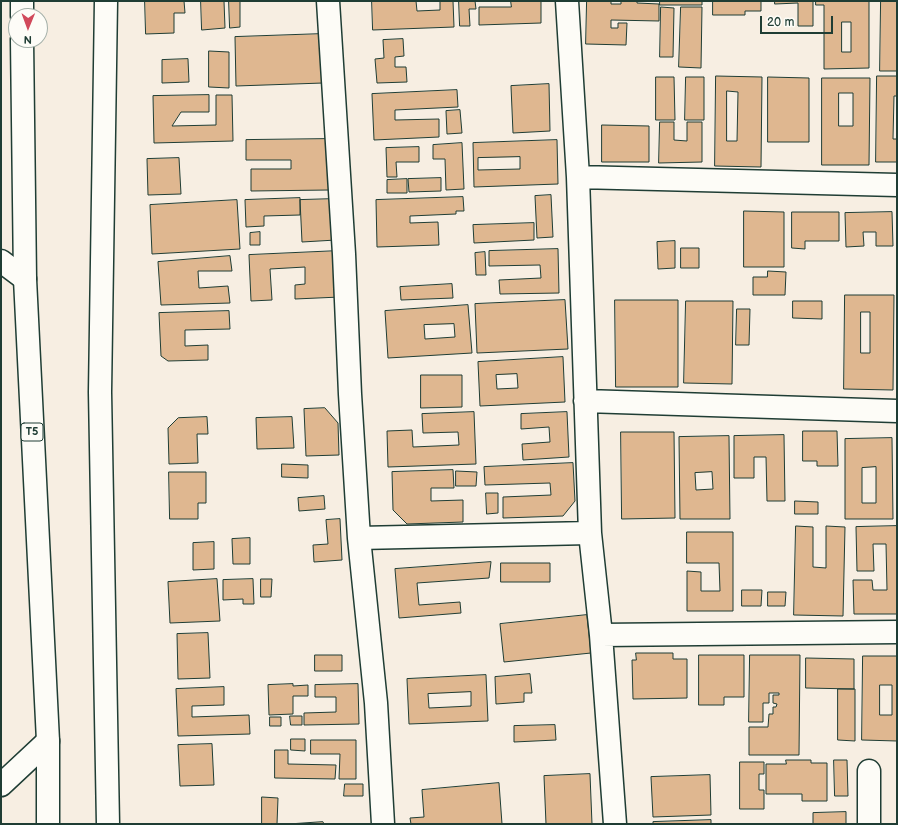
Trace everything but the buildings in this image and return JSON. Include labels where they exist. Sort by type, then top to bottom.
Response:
[{"type":"main road","points":[[106,1],[100,392],[108,824]]},
{"type":"main road","points":[[328,1],[344,254],[350,394],[359,538],[376,703],[383,824]]},
{"type":"main road","points":[[567,1],[578,177],[590,534],[601,634],[615,824]]},
{"type":"main road","name":"T5","points":[[22,48],[25,279],[48,741],[48,824]]},
{"type":"main road","points":[[578,177],[897,185]]},
{"type":"main road","points":[[1,261],[25,279]]},
{"type":"main road","points":[[585,401],[897,411]]},
{"type":"main road","points":[[359,538],[590,534]]},
{"type":"main road","points":[[601,634],[897,632]]},
{"type":"main road","points":[[1,785],[48,741]]},
{"type":"main road","points":[[868,771],[869,824]]}]
